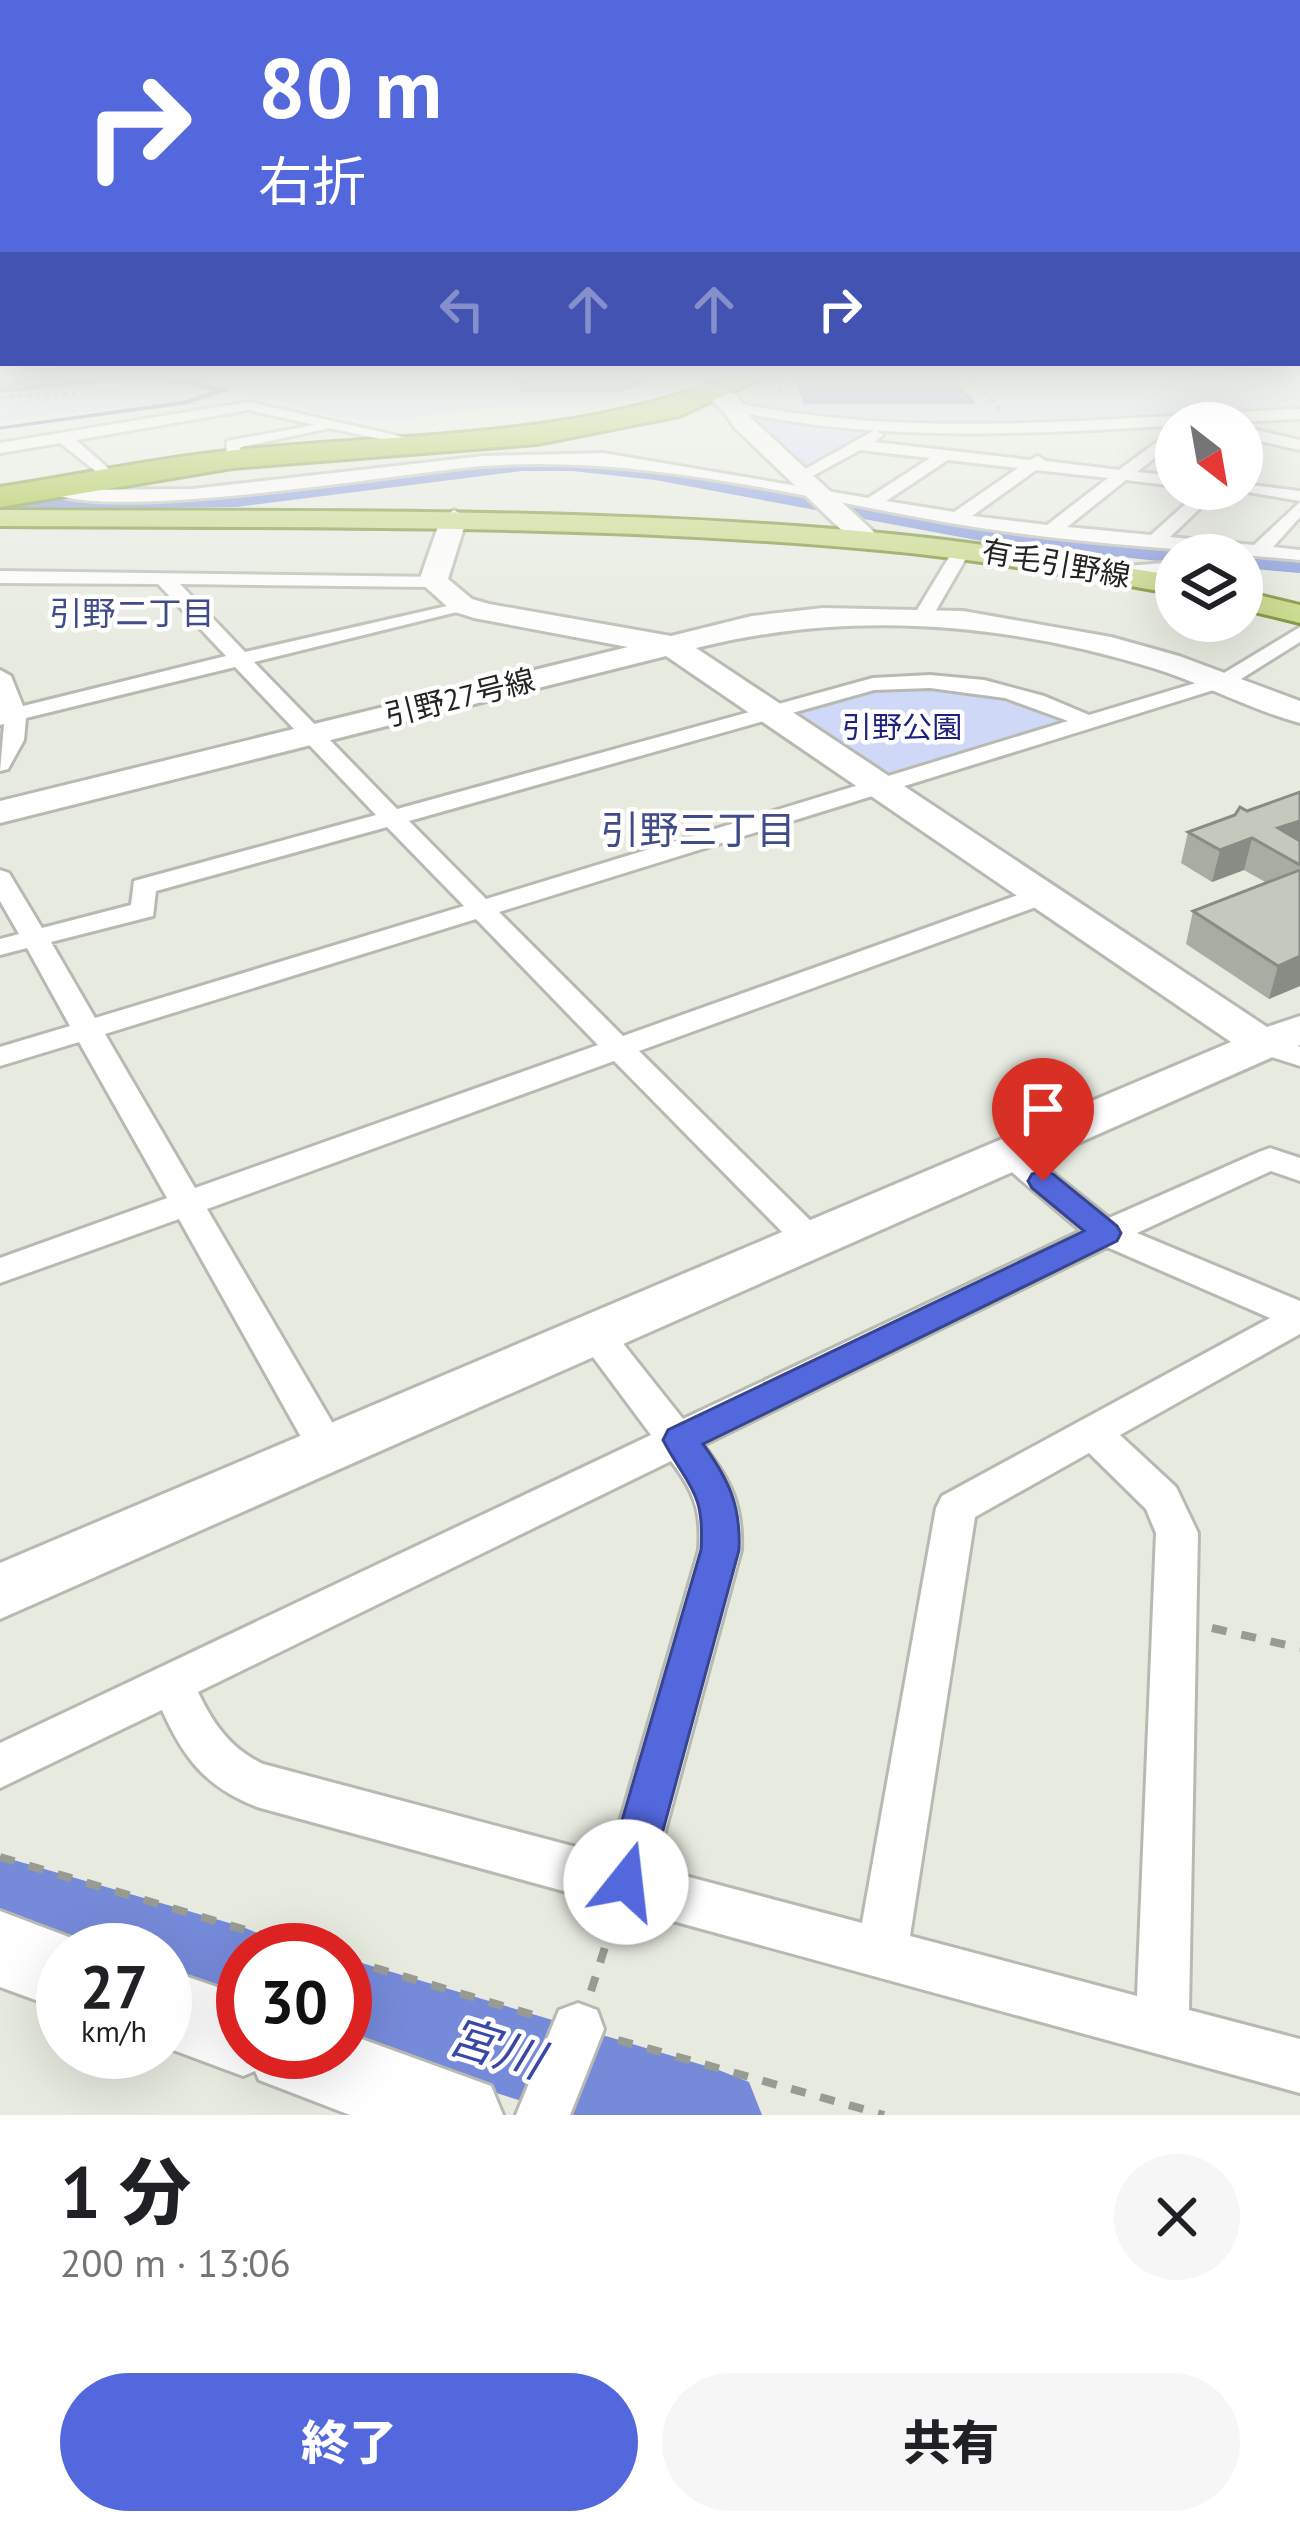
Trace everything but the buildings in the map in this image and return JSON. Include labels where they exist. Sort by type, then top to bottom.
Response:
[{"type":"highway","points":[[2,508],[87,478]]},
{"type":"highway","points":[[2,508],[51,488],[115,478]]},
{"type":"main road","name":"有毛引野線","points":[[2,508],[655,523],[864,537],[959,533],[1155,581]]},
{"type":"main road","points":[[1263,605],[1300,614]]},
{"type":"street","points":[[51,488],[64,494],[192,494],[345,478]]},
{"type":"street","points":[[727,478],[872,503],[959,533],[1049,532],[1153,544],[1189,510]]},
{"type":"street","points":[[798,478],[864,537]]},
{"type":"street","points":[[816,495],[831,478]]},
{"type":"street","points":[[872,503],[910,478]]},
{"type":"street","points":[[924,615],[959,533],[1020,478]]},
{"type":"street","points":[[1049,532],[1119,478]]},
{"type":"street","points":[[1263,492],[1300,496]]},
{"type":"street","points":[[1263,547],[1300,508]]},
{"type":"street","points":[[433,581],[454,518]]},
{"type":"street","points":[[1263,552],[1300,555]]},
{"type":"street","points":[[1263,569],[1300,572]]},
{"type":"street","points":[[1114,573],[1155,570]]},
{"type":"street","points":[[0,577],[433,581],[462,605],[670,645],[884,785],[1041,896],[1288,1044]]},
{"type":"street","points":[[163,578],[395,817],[478,910],[811,1241]]},
{"type":"street","points":[[8,717],[462,605]]},
{"type":"street","name":"引野27号線","points":[[0,812],[670,645],[811,616],[924,615],[1103,642],[1226,680],[1300,713]]},
{"type":"street","points":[[0,1058],[1226,680],[1300,633]]},
{"type":"street","points":[[1268,654],[1300,664]]},
{"type":"street","points":[[0,676],[16,739],[0,764]]},
{"type":"street","points":[[0,947],[144,910],[143,887],[873,684],[939,680],[1028,695],[1089,723]]},
{"type":"street","points":[[0,878],[329,1451]]},
{"type":"street","points":[[0,1271],[1041,896]]},
{"type":"street","points":[[0,1592],[1011,1155],[1288,1044]]},
{"type":"street","points":[[1011,1155],[1106,1233],[1300,1317]]},
{"type":"street","points":[[0,1766],[1106,1233],[1270,1159],[1300,1171]]},
{"type":"street","points":[[882,1954],[956,1508],[1300,1317]]},
{"type":"street","points":[[597,1336],[713,1487],[722,1520],[720,1550],[626,1882]]},
{"type":"street","points":[[1094,1434],[1162,1499],[1177,1533],[1162,2028]]},
{"type":"street","points":[[171,1681],[199,1742],[225,1773],[257,1785],[1300,2066]]},
{"type":"street","points":[[0,1949],[36,1962]]},
{"type":"street","points":[[543,2115],[578,2029]]},
{"type":"street","points":[[362,2079],[462,2115]]},
{"type":"path","points":[[1172,1619],[1300,1648]]},
{"type":"path","points":[[0,1857],[222,1923]]},
{"type":"path","points":[[578,2029],[626,1882]]},
{"type":"green space","name":"引野公園","points":[[897,686],[985,690],[1067,722],[890,775],[793,711]]},
{"type":"waterway","points":[[0,501],[237,498],[402,478]]},
{"type":"waterway","points":[[686,478],[987,533],[1155,552]]},
{"type":"waterway","points":[[1263,561],[1300,564]]},
{"type":"waterway","name":"宮川","points":[[0,1898],[216,1963]]},
{"type":"waterway","name":"宮川","points":[[372,2010],[716,2115]]},
{"type":"district","name":"引野二丁目","points":[[132,613]]},
{"type":"district","name":"引野三丁目","points":[[698,830]]},
{"type":"route","points":[[626,1882],[720,1550],[722,1520],[713,1487],[680,1440],[1106,1233],[1043,1181]]}]
